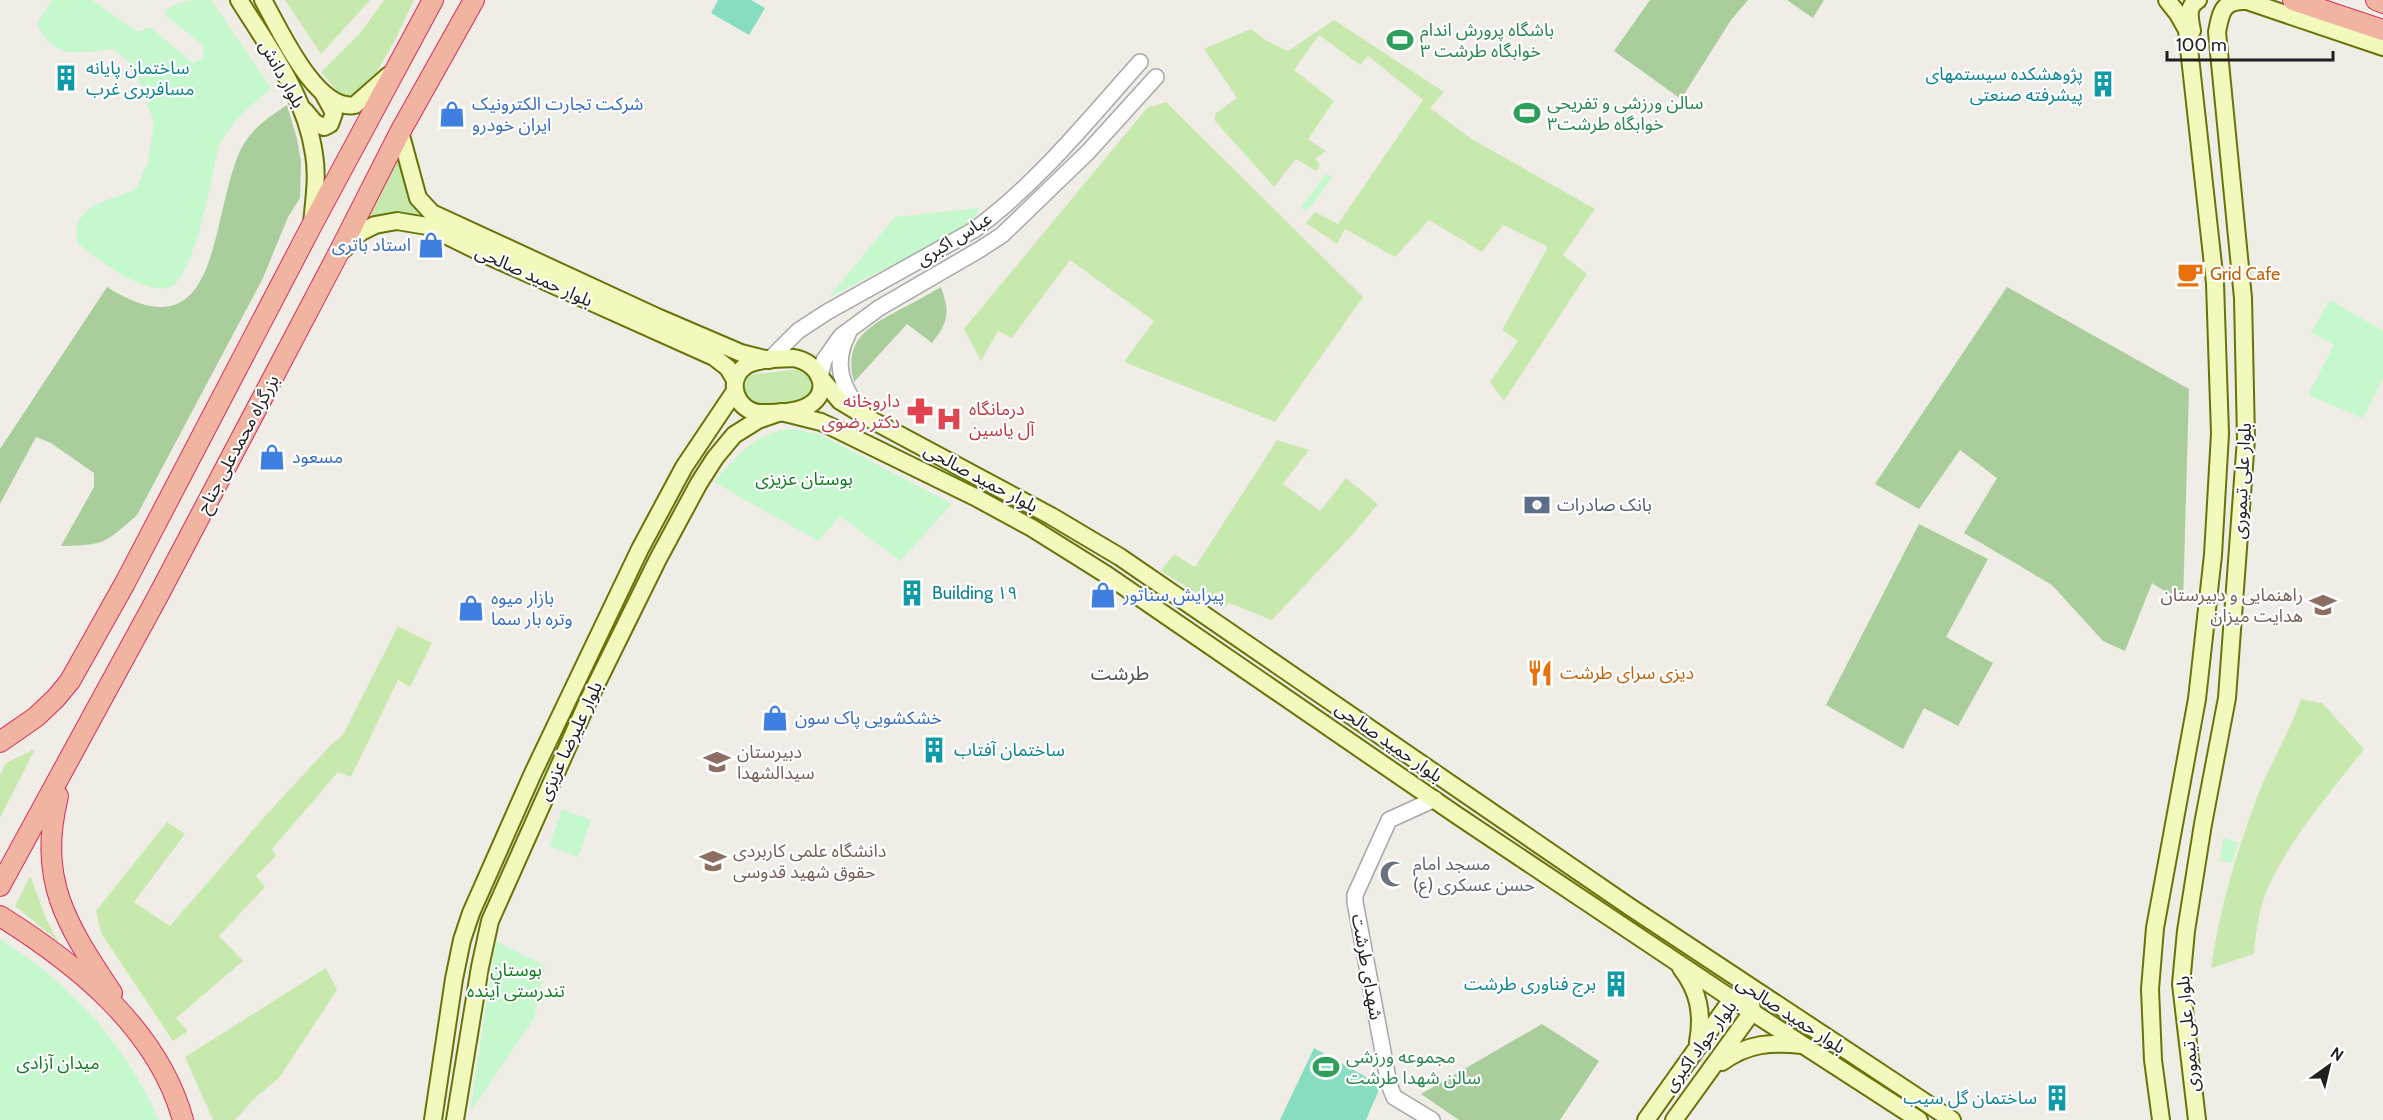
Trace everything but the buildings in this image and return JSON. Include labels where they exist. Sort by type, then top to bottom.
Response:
[{"type":"highway","points":[[409,44],[422,0]]},
{"type":"highway","name":"بزرگراه محمدعلی جناح","points":[[3,742],[36,717],[70,681],[125,583],[312,225],[433,0]]},
{"type":"highway","name":"بزرگراه محمدعلی جناح","points":[[0,886],[337,256],[400,132],[474,0]]},
{"type":"highway","points":[[2293,0],[2383,30]]},
{"type":"highway","points":[[2376,0],[2383,3]]},
{"type":"highway","points":[[64,769],[52,819],[51,870],[66,917],[73,934],[158,1062],[177,1099],[183,1120]]},
{"type":"highway","points":[[0,854],[22,846]]},
{"type":"highway","points":[[0,916],[44,945],[126,1016]]},
{"type":"main road","name":"بلوار دانش","points":[[239,0],[303,108],[315,155],[312,225]]},
{"type":"main road","name":"بلوار دانش","points":[[262,0],[304,71],[321,90],[339,103],[355,105],[394,71]]},
{"type":"main road","name":"بلوار علی تیموری","points":[[2161,1119],[2153,1060],[2150,989],[2154,938],[2198,699],[2213,555],[2220,434],[2215,283],[2187,30],[2167,0]]},
{"type":"main road","points":[[2193,85],[2195,66],[2190,11],[2194,2],[2198,0]]},
{"type":"main road","points":[[2207,0],[2215,4],[2219,19]]},
{"type":"main road","points":[[2219,19],[2228,4],[2233,1],[2247,1],[2383,47]]},
{"type":"main road","name":"بلوار علی تیموری","points":[[2196,1117],[2181,984],[2186,931],[2201,835],[2227,698],[2246,439],[2244,298],[2217,32],[2219,19]]},
{"type":"main road","points":[[303,108],[318,125],[324,127],[330,124],[334,113],[321,90]]},
{"type":"main road","points":[[400,132],[415,188],[423,205],[485,246]]},
{"type":"main road","name":"بلوار حمید صالحی","points":[[337,256],[361,232],[375,225],[397,220],[427,226],[457,241],[485,246],[730,349],[770,360]]},
{"type":"main road","name":"بلوار حمید صالحی","points":[[485,246],[714,357],[728,368],[735,385]]},
{"type":"main road","points":[[793,358],[805,360],[814,366],[820,376],[821,387],[818,397],[811,405],[781,412],[750,411],[743,406],[735,385],[739,373],[751,363],[770,360],[793,358]]},
{"type":"main road","name":"بلوار حمید صالحی","points":[[820,376],[840,401],[868,418],[1051,516],[1120,557],[1693,950],[1952,1120]]},
{"type":"main road","name":"بلوار علیرضا عزیزی","points":[[433,1120],[454,979],[462,939],[471,913],[533,773],[640,549],[684,467],[735,385]]},
{"type":"main road","name":"بلوار حمید صالحی","points":[[781,412],[821,422],[834,428],[975,497],[1032,528],[1116,581],[1435,800],[1732,999],[1919,1120]]},
{"type":"main road","name":"بلوار علیرضا عزیزی","points":[[455,1120],[480,967],[490,921],[594,688],[658,559],[715,458],[734,435],[747,425],[781,412]]},
{"type":"main road","points":[[1435,800],[1449,783]]},
{"type":"main road","points":[[471,913],[490,921]]},
{"type":"main road","points":[[1677,962],[1686,966],[1693,962],[1695,953],[1693,950]]},
{"type":"main road","points":[[1677,962],[1690,980],[1699,1001],[1701,1024],[1697,1048]]},
{"type":"main road","name":"بلوار جواد اکبری","points":[[1646,1120],[1732,999],[1750,988],[1752,1012],[1674,1120]]},
{"type":"main road","points":[[1711,1070],[1750,1046],[1779,1043],[1805,1046]]},
{"type":"main road","points":[[440,1067],[463,1072]]},
{"type":"street","name":"عباس اکبری","points":[[770,360],[798,331],[826,312],[974,230],[996,213],[1083,126],[1140,62]]},
{"type":"street","name":"عباس اکبری","points":[[820,376],[824,360],[831,347],[852,326],[1002,235],[1088,152],[1156,77]]},
{"type":"street","points":[[852,326],[840,352],[840,370],[842,380],[852,400],[868,418]]},
{"type":"street","name":"شهدای طرشت","points":[[1432,1120],[1394,1097],[1389,1084],[1355,896],[1389,820],[1435,800]]},
{"type":"green space","points":[[52,0],[92,0],[138,32],[150,27],[193,63],[203,58],[203,45],[166,16],[165,11],[181,3],[211,0],[271,88],[236,121],[219,145],[194,248],[177,282],[167,288],[156,288],[132,280],[78,244],[79,220],[85,212],[136,189],[148,162],[154,123],[134,67],[114,49],[69,52],[52,44],[44,36],[37,24]]},
{"type":"green space","points":[[285,0],[370,0],[321,54]]},
{"type":"green space","points":[[384,0],[414,0],[394,42],[365,92],[360,97],[344,99],[321,72],[361,32]]},
{"type":"green space","points":[[718,0],[751,0],[765,8],[749,35],[711,13]]},
{"type":"green space","points":[[1650,0],[1748,0],[1731,20],[1681,99],[1614,51]]},
{"type":"green space","points":[[1787,0],[1824,0],[1813,18]]},
{"type":"green space","points":[[1334,20],[1444,92],[1430,108],[1470,138],[1595,209],[1563,255],[1587,274],[1504,401],[1490,382],[1518,341],[1502,330],[1548,247],[1503,225],[1482,252],[1429,220],[1395,257],[1345,229],[1337,244],[1306,223],[1315,212],[1338,224],[1423,100],[1368,56],[1360,65],[1319,35],[1294,70],[1334,101],[1308,139],[1326,151],[1315,159],[1320,164],[1316,171],[1296,159],[1274,187],[1215,121],[1215,114],[1237,98],[1204,49],[1251,29],[1265,40],[1288,51]]},
{"type":"green space","points":[[1166,102],[1363,297],[1275,422],[1124,362],[1154,321],[1070,260],[1012,338],[998,331],[981,361],[964,329],[1147,108]]},
{"type":"green space","points":[[287,105],[301,162],[300,198],[288,217],[263,278],[137,515],[103,541],[87,545],[61,546],[94,487],[94,473],[51,443],[36,437],[0,504],[0,449],[107,287],[145,305],[172,306],[192,293],[206,270],[231,177],[241,149],[255,129]]},
{"type":"green space","points":[[400,154],[432,219],[396,213],[383,216],[361,227]]},
{"type":"green space","points":[[1326,174],[1332,178],[1307,211],[1301,207]]},
{"type":"green space","points":[[979,208],[972,224],[828,298],[895,217]]},
{"type":"green space","points":[[941,287],[947,310],[946,317],[942,329],[932,343],[907,324],[854,382],[852,355],[855,345],[868,329]]},
{"type":"green space","points":[[2007,287],[2189,389],[2183,603],[2152,583],[2125,651],[2103,641],[2052,585],[1964,533],[1997,478],[1960,450],[1919,509],[1875,484]]},
{"type":"green space","points":[[2330,300],[2383,331],[2383,379],[2363,418],[2308,395],[2334,345],[2311,332]]},
{"type":"green space","points":[[801,369],[810,378],[813,387],[813,391],[804,402],[755,406],[745,396],[743,388],[748,375]]},
{"type":"green space","name":"بوستان عزیزی","points":[[793,429],[821,435],[952,504],[900,561],[840,516],[818,541],[714,482],[748,446],[769,434]]},
{"type":"green space","points":[[1277,440],[1309,450],[1283,484],[1320,511],[1346,478],[1378,504],[1354,533],[1272,620],[1229,603],[1222,609],[1161,571],[1174,554],[1195,567]]},
{"type":"green space","points":[[1919,524],[1988,559],[1946,637],[1993,663],[1958,726],[1924,708],[1903,749],[1826,705]]},
{"type":"green space","points":[[398,626],[432,643],[410,687],[398,680],[351,777],[338,772],[272,849],[276,856],[256,876],[265,887],[219,936],[243,961],[176,1018],[188,1031],[173,1041],[101,933],[96,911],[167,822],[185,834],[134,902],[170,926],[267,814],[343,735]]},
{"type":"green space","points":[[2301,699],[2322,703],[2364,749],[2284,857],[2265,895],[2254,954],[2211,968],[2223,904],[2242,841],[2261,787]]},
{"type":"green space","points":[[35,749],[0,818],[0,775],[6,763]]},
{"type":"green space","points":[[562,809],[591,820],[578,857],[549,846]]},
{"type":"green space","points":[[2223,838],[2238,842],[2232,863],[2220,861]]},
{"type":"green space","points":[[30,876],[47,921],[58,941],[15,906]]},
{"type":"green space","name":"میدان آزادی","points":[[0,939],[50,975],[93,1018],[130,1066],[159,1120],[0,1120]]},
{"type":"green space","name":"بوستان تندرستی آینده","points":[[496,941],[545,966],[534,1019],[470,1112]]},
{"type":"green space","points":[[326,968],[337,990],[279,1078],[256,1097],[235,1120],[213,1120],[185,1057]]},
{"type":"green space","points":[[1542,1024],[1599,1061],[1560,1120],[1459,1120],[1421,1094]]},
{"type":"green space","name":"مجموعه ورزشی سالن شهدا طرشت","points":[[1314,1048],[1381,1085],[1366,1120],[1280,1120]]},
{"type":"place","name":"باشگاه پرورش اندام خوابگاه طرشت ۳","points":[[1400,40]]},
{"type":"place","name":"ساختمان پایانه مسافربری غرب","points":[[66,78]]},
{"type":"place","name":"پژوهشکده سیستمهای پیشرفته صنعتی","points":[[2103,84]]},
{"type":"place","name":"سالن ورزشی و تفریحی خوابگاه طرشت۳","points":[[1527,113]]},
{"type":"place","name":"شرکت تجارت الکترونیک ایران خودرو","points":[[452,114]]},
{"type":"place","name":"استاد باتری","points":[[431,245]]},
{"type":"place","name":"Grid Cafe","points":[[2190,274]]},
{"type":"place","name":"داروخانه دکتر رضوی","points":[[920,411]]},
{"type":"place","name":"درمانگاه آل یاسین","points":[[949,419]]},
{"type":"place","name":"مسعود","points":[[272,457]]},
{"type":"place","name":"بانک صادرات","points":[[1537,505]]},
{"type":"place","name":"Building ۱۹","points":[[912,593]]},
{"type":"place","name":"پیرایش سناتور","points":[[1103,595]]},
{"type":"place","name":"راهنمایی و دبیرستان هدایت میزان","points":[[2323,605]]},
{"type":"place","name":"بازار میوه وتره بار سما","points":[[471,608]]},
{"type":"place","name":"دیزی سرای طرشت","points":[[1540,673]]},
{"type":"place","name":"خشکشویی پاک سون","points":[[775,718]]},
{"type":"place","name":"ساختمان آفتاب","points":[[934,750]]},
{"type":"place","name":"دبيرستان سیدالشهدا","points":[[717,762]]},
{"type":"place","name":"دانشگاه علمی کاربردی حقوق شهید قدوسی","points":[[713,861]]},
{"type":"place","name":"مسجد امام حسن عسکری (ع)","points":[[1393,874]]},
{"type":"place","name":"برج فناوری طرشت","points":[[1616,984]]},
{"type":"place","name":"مجموعه ورزشی سالن شهدا طرشت","points":[[1326,1067]]},
{"type":"place","name":"ساختمان گل سیب","points":[[2057,1098]]},
{"type":"district","name":"طرشت","points":[[1120,673]]}]
